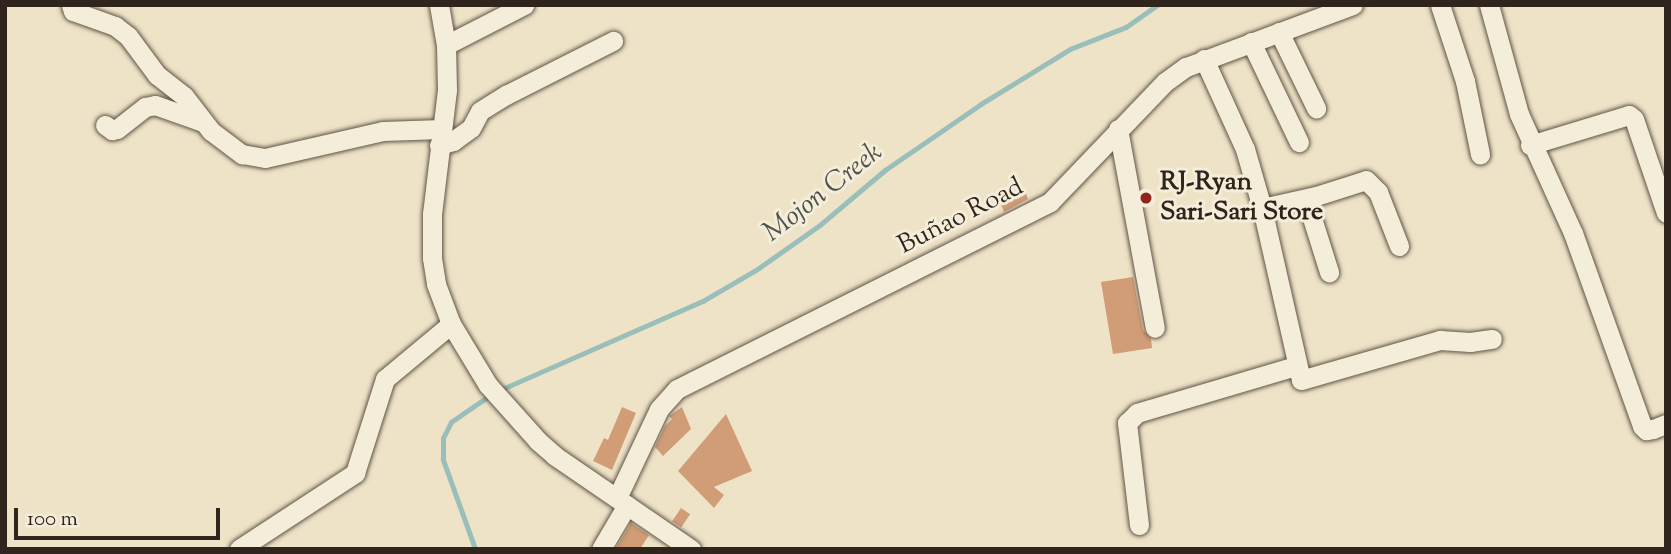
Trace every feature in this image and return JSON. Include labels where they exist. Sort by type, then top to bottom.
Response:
[{"type":"street","points":[[71,5],[73,11],[115,26],[128,36],[157,75],[184,96],[203,122],[242,154],[265,158],[383,131],[440,137],[453,141],[471,128],[480,111],[613,41]]},
{"type":"street","points":[[439,5],[446,45],[447,90],[432,214],[432,258],[436,285],[451,324],[488,385],[518,421],[555,456],[691,549]]},
{"type":"street","points":[[446,45],[524,5]]},
{"type":"street","name":"Buñao Road","points":[[601,549],[659,409],[677,389],[1050,202],[1165,82],[1204,59],[1353,5]]},
{"type":"street","points":[[1440,5],[1465,81],[1480,154]]},
{"type":"street","points":[[1489,5],[1530,145],[1573,233],[1642,426],[1646,430],[1666,424]]},
{"type":"street","points":[[1279,32],[1316,107]]},
{"type":"street","points":[[1251,42],[1299,142]]},
{"type":"street","points":[[1204,59],[1245,149],[1262,208],[1301,380],[1440,340],[1469,342],[1492,339]]},
{"type":"street","points":[[104,125],[112,130],[117,129],[145,107],[155,105],[203,122]]},
{"type":"street","points":[[1530,145],[1629,115],[1634,119],[1666,213]]},
{"type":"street","points":[[1118,129],[1155,328]]},
{"type":"street","points":[[1262,208],[1306,199],[1366,180],[1378,192],[1399,246]]},
{"type":"street","points":[[1306,199],[1329,272]]},
{"type":"street","points":[[239,549],[355,473],[385,379],[451,324]]},
{"type":"street","points":[[1139,525],[1127,423],[1137,413],[1296,366]]},
{"type":"street","points":[[654,549],[666,532]]},
{"type":"building","points":[[1024,189],[1028,199],[1004,212],[999,199]]},
{"type":"building","points":[[1133,277],[1143,330],[1151,339],[1152,348],[1113,354],[1101,282]]},
{"type":"building","points":[[622,407],[636,413],[612,470],[593,461],[604,438],[608,440]]},
{"type":"building","points":[[682,407],[691,429],[663,456],[655,447],[665,426],[672,419],[669,416]]},
{"type":"building","points":[[726,414],[752,471],[714,487],[724,495],[714,508],[678,471]]},
{"type":"building","points":[[681,508],[690,514],[681,527],[672,521]]},
{"type":"building","points":[[631,523],[649,535],[640,549],[620,549],[617,547]]},
{"type":"waterway","name":"Mojon Creek","points":[[500,390],[703,301],[756,270],[820,225],[885,170],[981,104],[1070,49],[1126,27],[1158,5]]},
{"type":"waterway","name":"Mojon Creek","points":[[475,549],[443,460],[443,438],[451,422],[489,396]]},
{"type":"place","name":"RJ-Ryan Sari-Sari Store","points":[[1146,198]]}]
